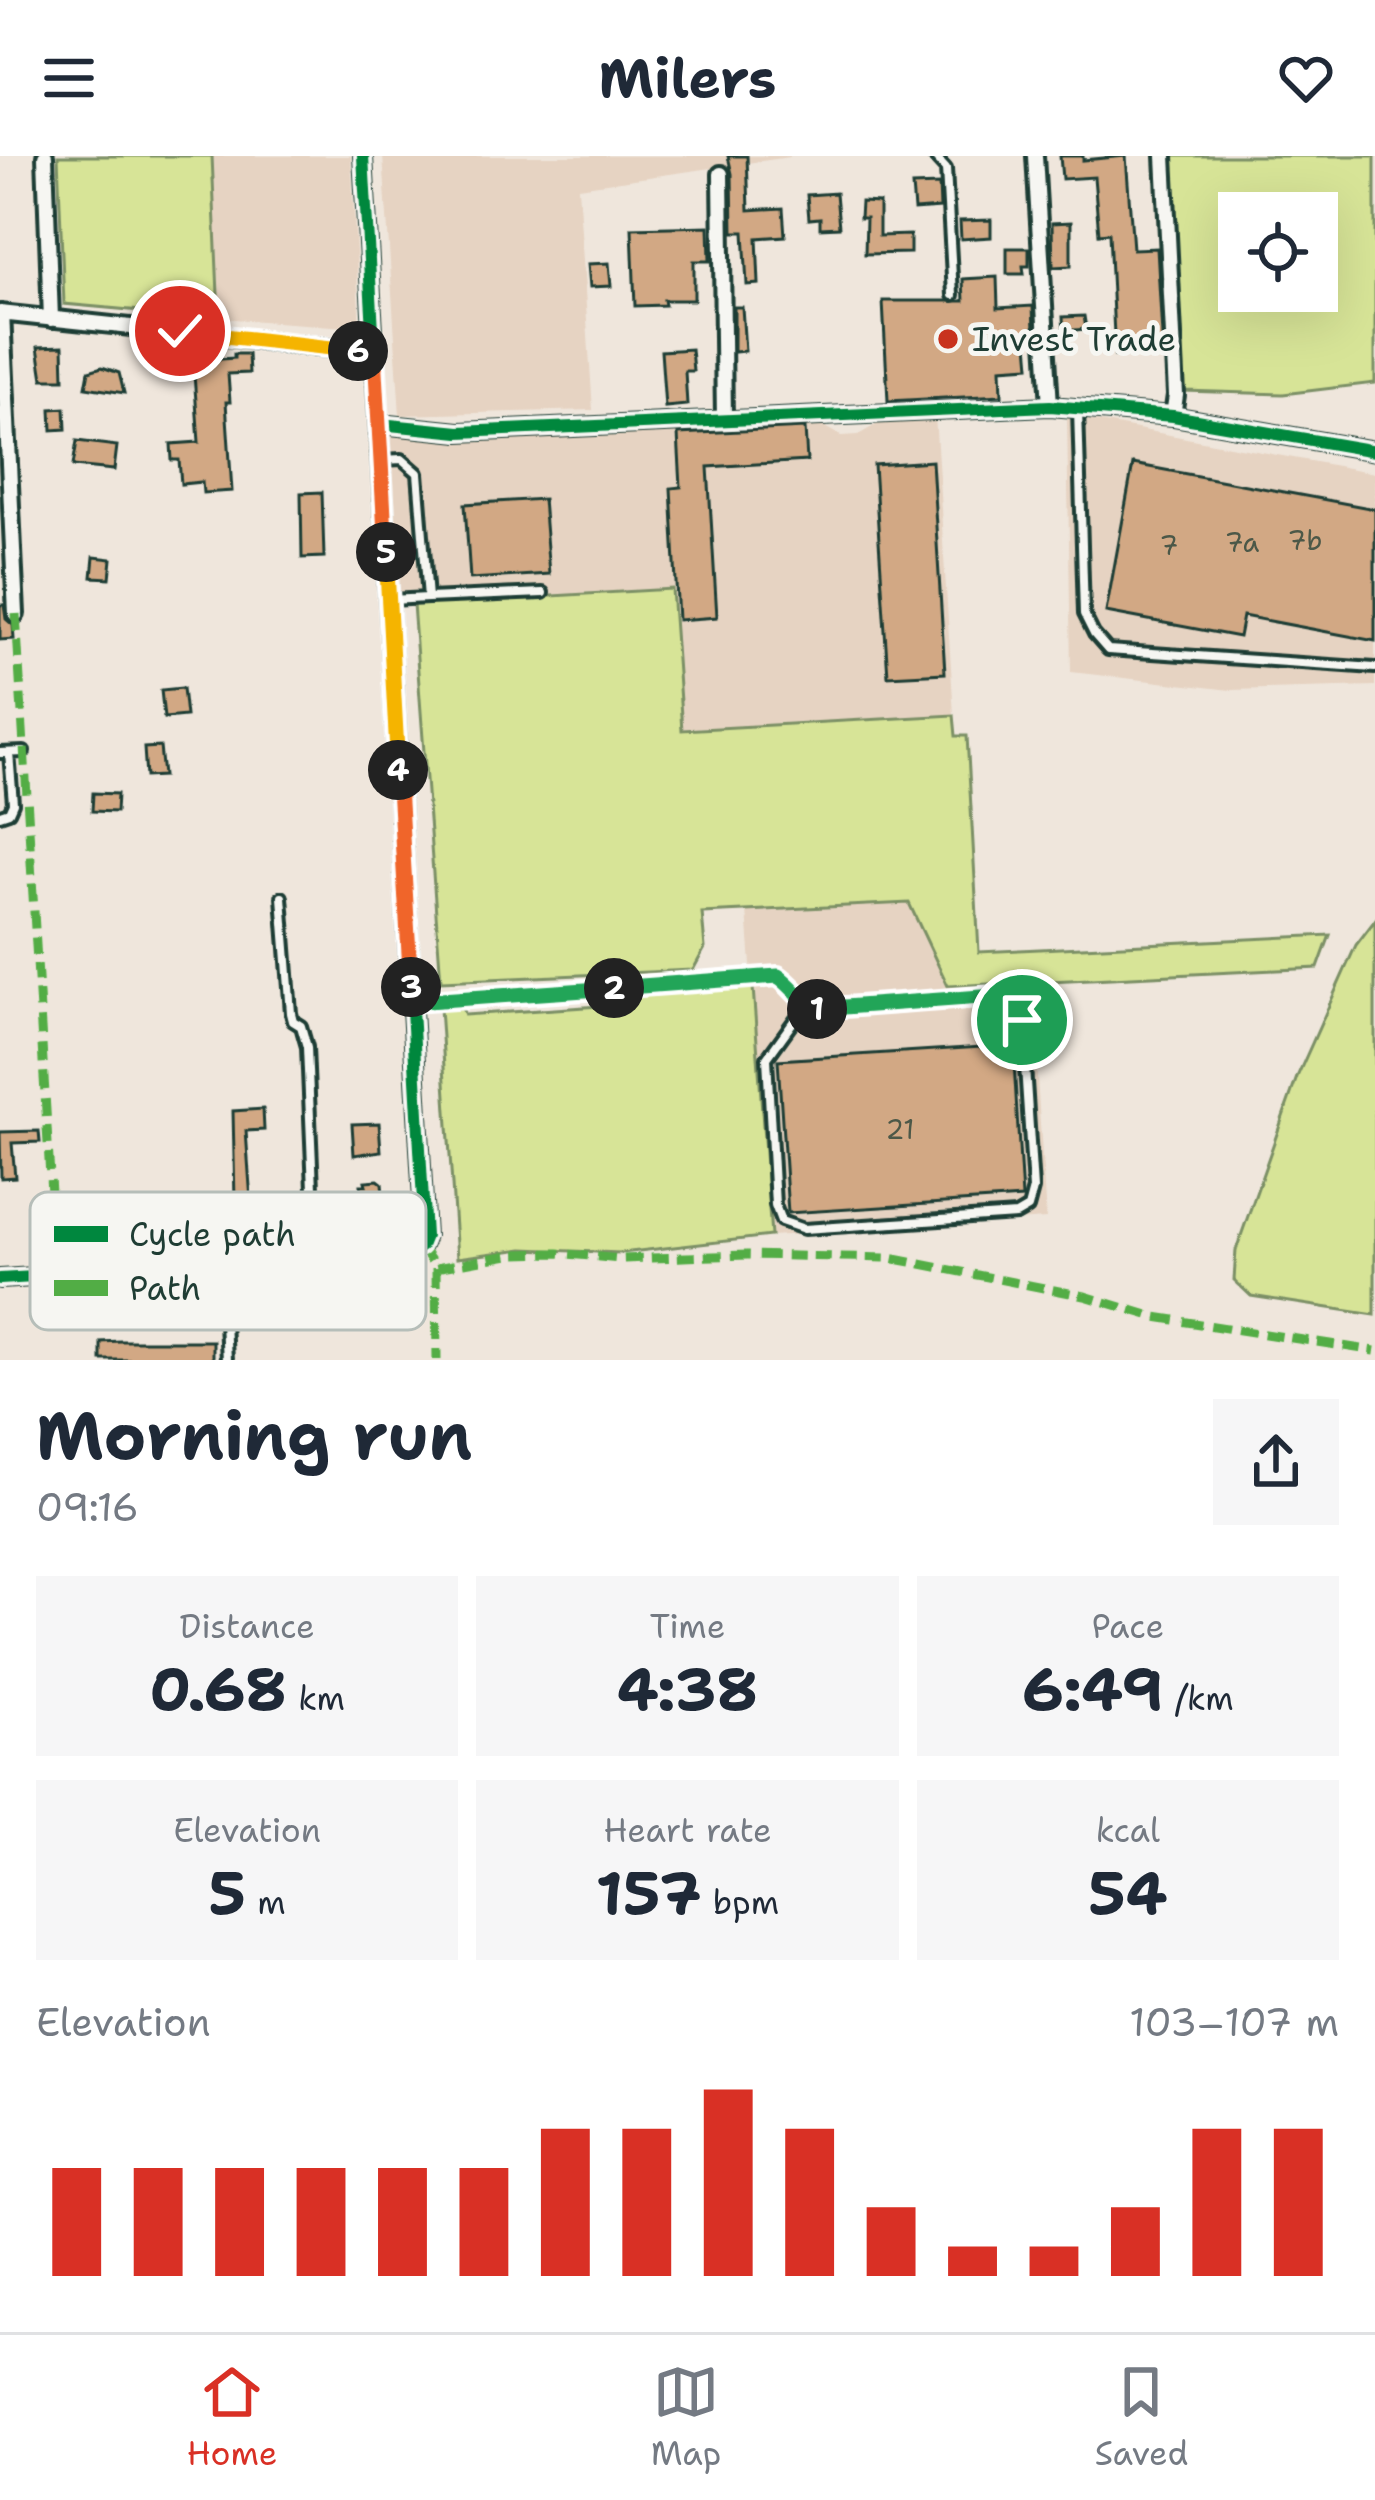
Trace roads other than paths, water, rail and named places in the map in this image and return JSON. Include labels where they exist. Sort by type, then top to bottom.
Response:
[{"type":"street","points":[[45,156],[51,319]]},
{"type":"street","points":[[363,156],[423,1192]]},
{"type":"street","points":[[1035,156],[1051,406]]},
{"type":"street","points":[[1164,156],[1176,395],[1173,416]]},
{"type":"street","points":[[721,174],[724,420]]},
{"type":"street","points":[[16,614],[1,313],[375,353]]},
{"type":"street","points":[[380,424],[459,432],[1051,406],[1173,416],[1375,451]]},
{"type":"street","points":[[0,1279],[30,1277]]},
{"type":"lane","points":[[934,156],[946,170],[953,295]]},
{"type":"lane","points":[[1078,407],[1084,614],[1108,650],[1375,668]]},
{"type":"lane","points":[[381,460],[402,459],[418,473],[428,598]]},
{"type":"lane","points":[[388,600],[543,592]]},
{"type":"lane","points":[[0,814],[10,812],[13,803],[5,753],[24,752]]},
{"type":"lane","points":[[282,897],[291,1013],[307,1047],[313,1192]]},
{"type":"lane","points":[[412,1002],[778,976],[815,1009],[1006,999],[1022,1020],[1033,1189],[1028,1208],[1016,1215],[804,1228],[781,1221],[776,1205],[767,1058],[806,1004]]},
{"type":"lane","points":[[225,1330],[227,1360]]},
{"type":"place","name":"Invest Trade","points":[[948,339]]}]
